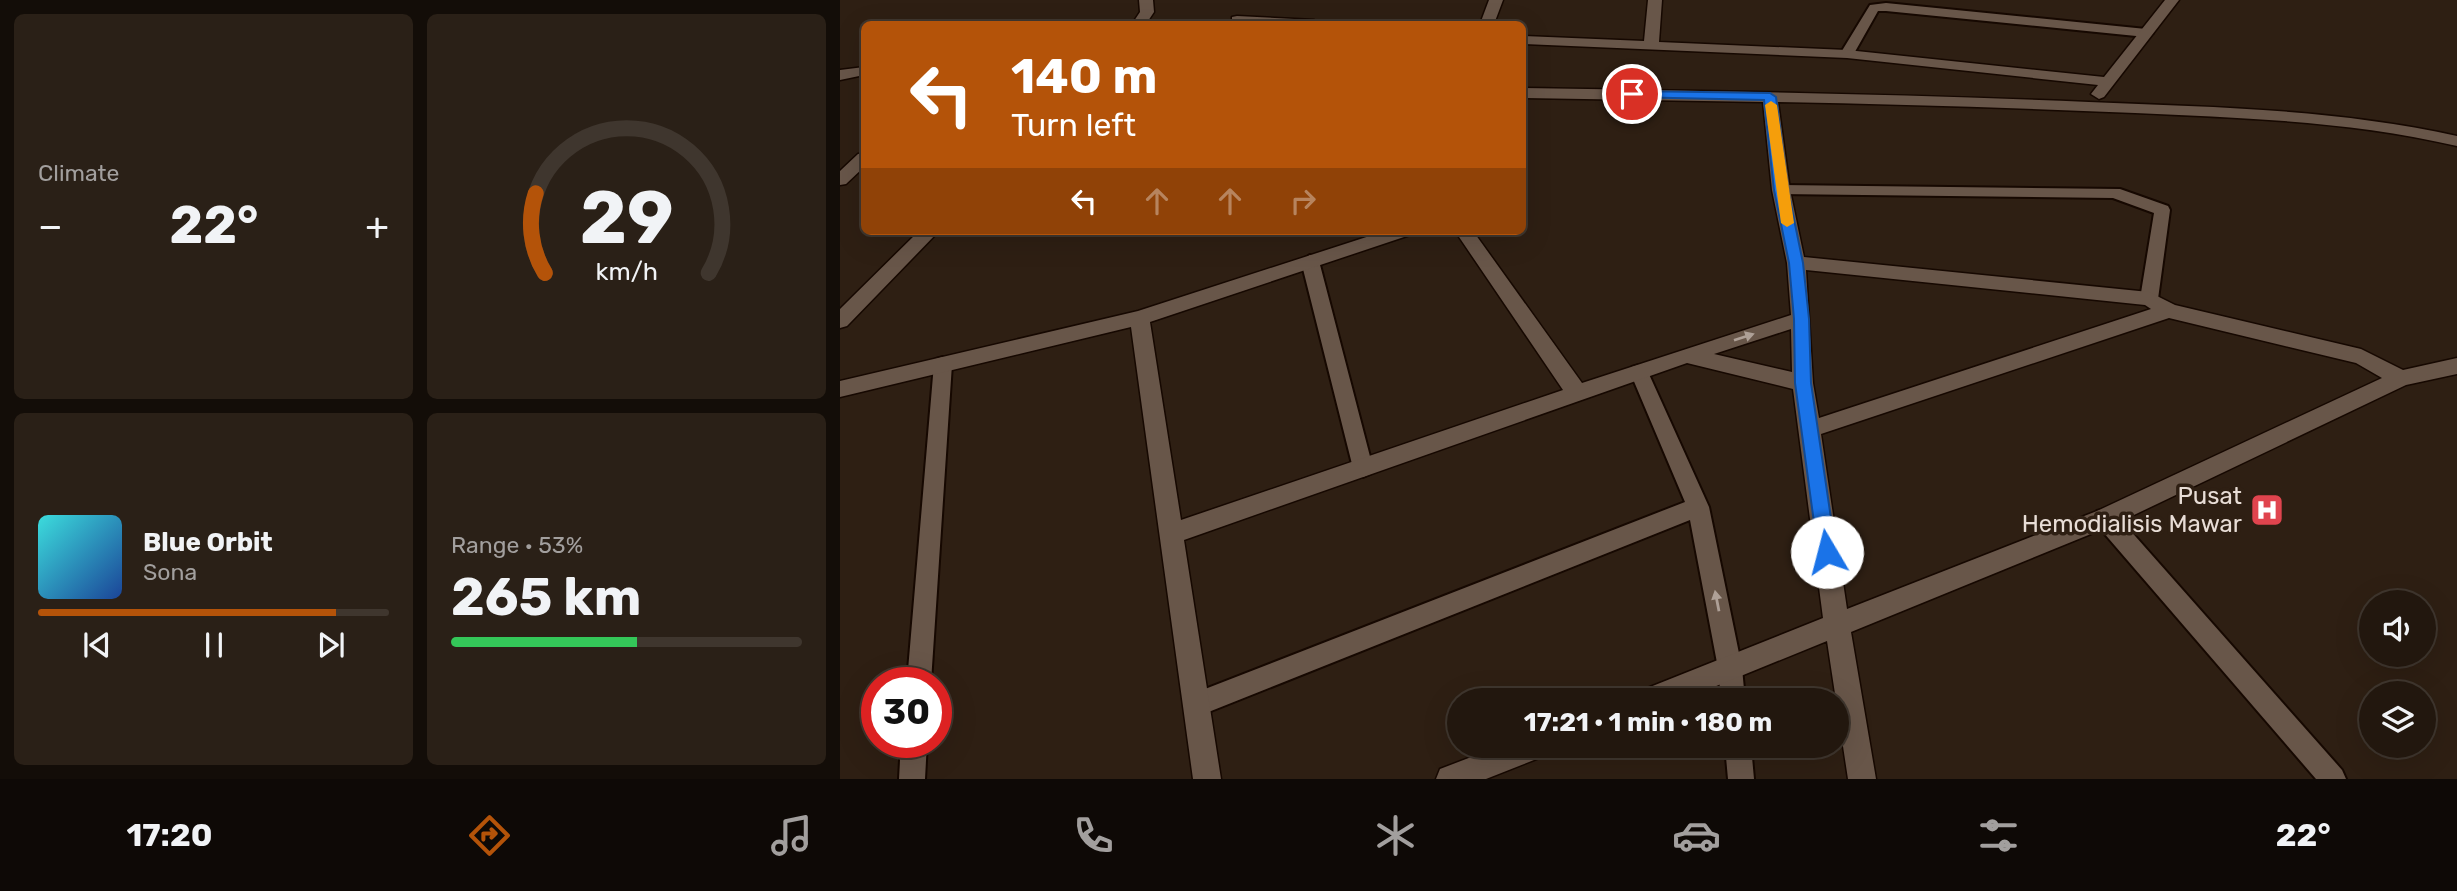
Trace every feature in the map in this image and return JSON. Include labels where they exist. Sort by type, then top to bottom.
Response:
[{"type":"street","points":[[1141,21],[1147,12],[1146,0]]},
{"type":"street","points":[[1489,21],[1496,0]]},
{"type":"street","points":[[1651,45],[1655,0]]},
{"type":"street","points":[[2090,106],[2172,0]]},
{"type":"street","points":[[1237,20],[1256,21]]},
{"type":"street","points":[[1526,40],[1847,54],[2108,82]]},
{"type":"street","points":[[840,75],[861,72]]},
{"type":"street","points":[[1526,93],[2090,106],[2298,116],[2457,141]]},
{"type":"street","points":[[1770,97],[1781,190],[1796,263],[1803,383],[1862,779]]},
{"type":"street","points":[[840,180],[861,161]]},
{"type":"street","points":[[840,321],[926,235]]},
{"type":"street","points":[[840,389],[1140,317],[1391,235]]},
{"type":"street","points":[[1467,235],[1577,393]]},
{"type":"street","points":[[1796,263],[2149,299],[2169,311],[2361,357],[2401,378]]},
{"type":"street","points":[[1811,429],[2169,311]]},
{"type":"street","points":[[1140,317],[1207,779]]},
{"type":"street","points":[[1172,534],[1687,355],[1801,319]]},
{"type":"street","points":[[1687,355],[1803,383]]},
{"type":"street","points":[[1679,688],[2105,518],[2401,378],[2457,366]]},
{"type":"street","points":[[1450,779],[1503,758]]},
{"type":"lane","points":[[1847,54],[1874,8],[1886,7],[2146,33]]},
{"type":"lane","points":[[1781,190],[2114,193],[2162,210],[2149,299]]},
{"type":"lane","points":[[1310,261],[1363,468]]},
{"type":"lane","points":[[920,667],[943,364]]},
{"type":"lane","points":[[1639,372],[1698,507],[1732,688]]},
{"type":"lane","points":[[1196,705],[1698,507]]},
{"type":"lane","points":[[2105,518],[2333,779]]},
{"type":"lane","points":[[912,779],[913,758]]},
{"type":"lane","points":[[1739,758],[1741,779]]},
{"type":"slow traffic","points":[[1771,105],[1787,223]]},
{"type":"place","name":"Pusat Hemodialisis Mawar","points":[[2267,510]]},
{"type":"route","points":[[1632,94],[1770,97],[1781,190],[1796,263],[1803,383],[1827,552]]}]
